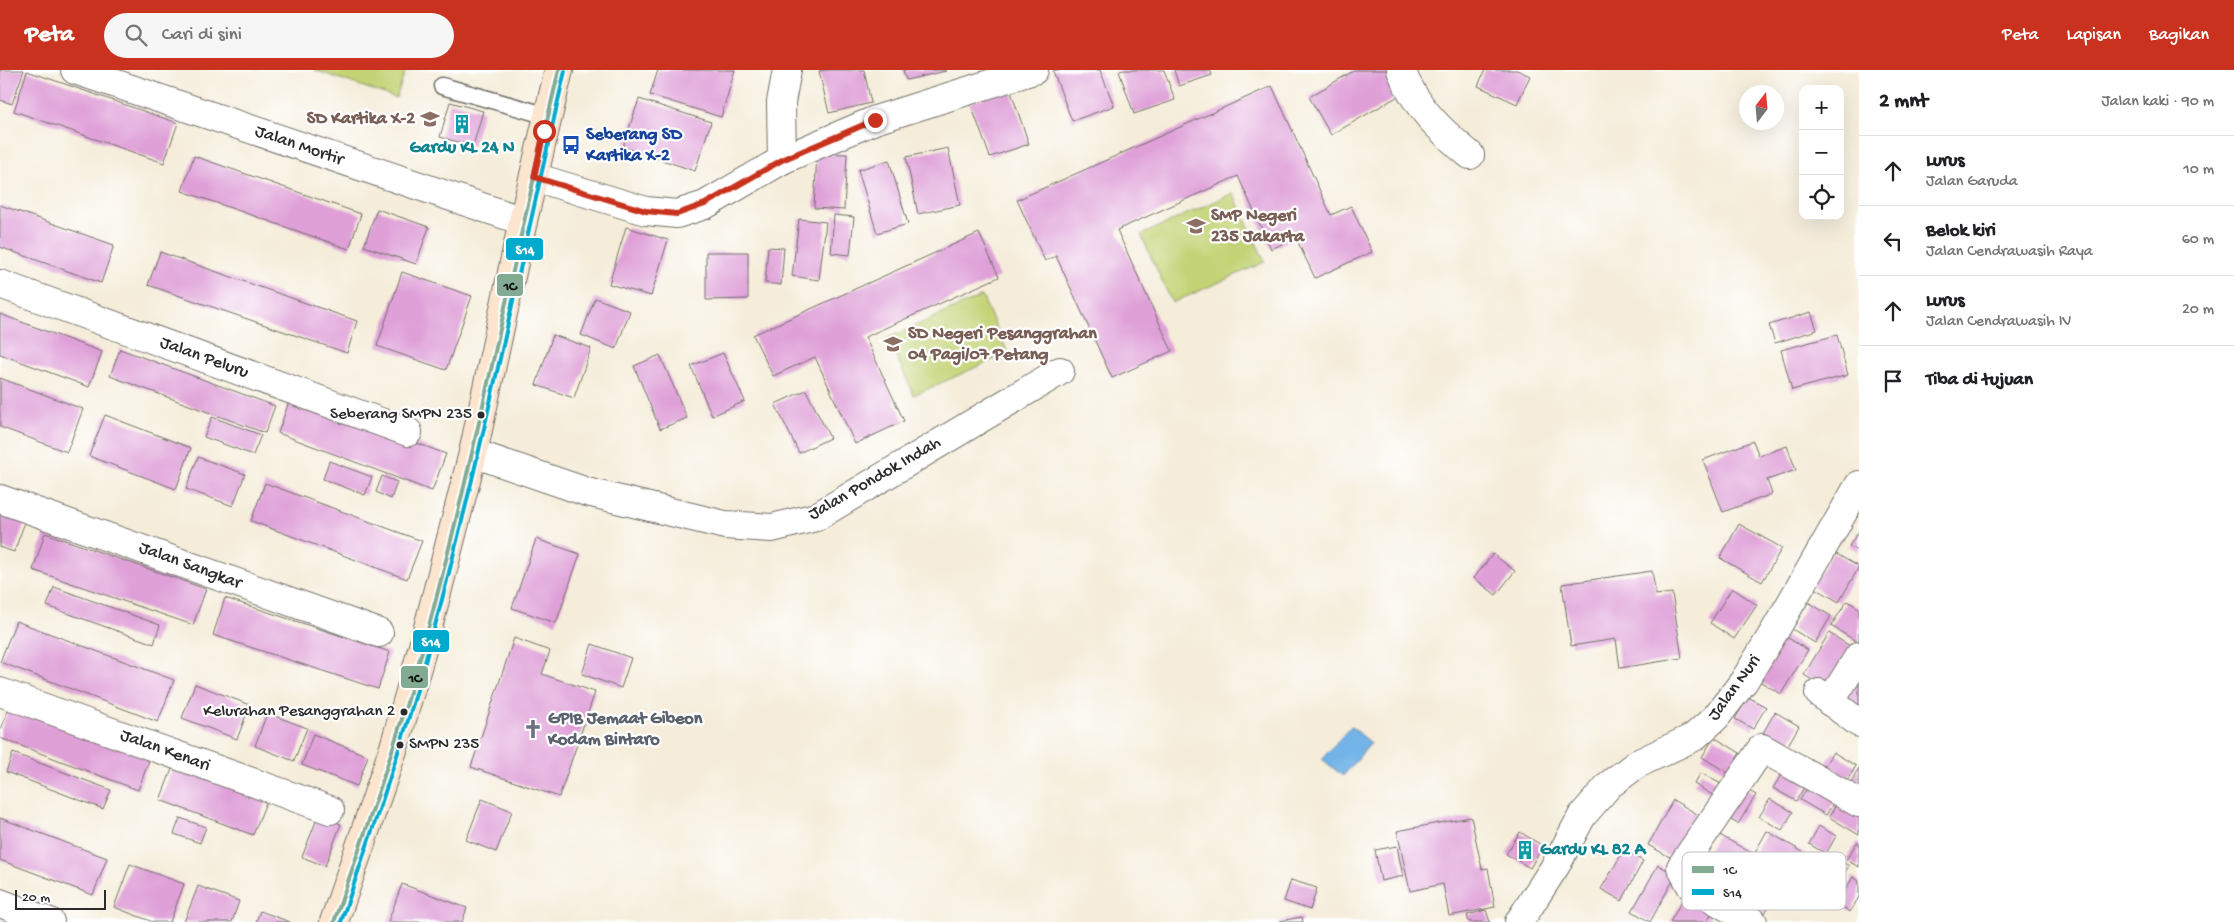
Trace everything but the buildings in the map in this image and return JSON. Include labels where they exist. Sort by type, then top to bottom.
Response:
[{"type":"street","name":"Jalan Mortir","points":[[76,70],[523,221]]},
{"type":"street","points":[[334,922],[394,747],[424,643],[473,453],[523,221],[559,70]]},
{"type":"street","points":[[782,160],[781,102],[788,70]]},
{"type":"street","points":[[534,177],[646,211],[677,214],[705,204],[782,160],[875,120],[1034,70]]},
{"type":"street","points":[[1401,70],[1408,90],[1426,116],[1445,135],[1470,155]]},
{"type":"street","name":"Jalan Peluru","points":[[0,284],[408,432]]},
{"type":"street","name":"Jalan Pondok Indah","points":[[473,453],[587,492],[725,525],[772,528],[816,517],[1060,371]]},
{"type":"street","name":"Jalan Nuri","points":[[1519,922],[1556,864],[1582,816],[1609,785],[1637,764],[1694,737],[1716,717],[1744,681],[1859,485]]},
{"type":"street","name":"Jalan Sangkar","points":[[0,499],[379,633]]},
{"type":"street","points":[[1859,656],[1824,698],[1859,723]]},
{"type":"street","name":"Jalan Kenari","points":[[0,692],[330,810]]},
{"type":"street","points":[[1691,852],[1762,748],[1859,803]]},
{"type":"street","points":[[0,903],[50,922]]},
{"type":"street","points":[[1733,910],[1754,922]]},
{"type":"lane","points":[[442,86],[548,116]]},
{"type":"green space","points":[[314,70],[406,70],[396,98]]},
{"type":"green space","points":[[1233,193],[1265,262],[1172,303],[1141,235]]},
{"type":"green space","points":[[982,296],[1008,353],[914,395],[888,338]]},
{"type":"water","points":[[1351,726],[1371,743],[1343,776],[1322,759]]},
{"type":"transit line","name":"1C","points":[[334,922],[393,749],[443,573],[559,70]]},
{"type":"transit line","name":"S14","points":[[341,922],[410,714],[449,573],[484,430],[565,71]]},
{"type":"place","name":"SD Kartika X-2","points":[[430,119]]},
{"type":"place","name":"Gardu KL 24 N","points":[[462,124]]},
{"type":"place","name":"Seberang SD Kartika X-2","points":[[571,145]]},
{"type":"place","name":"SMP Negeri 235 Jakarta","points":[[1196,226]]},
{"type":"place","name":"SD Negeri Pesanggrahan 04 Pagi/07 Petang","points":[[893,344]]},
{"type":"place","name":"Seberang SMPN 235","points":[[481,415]]},
{"type":"place","name":"Kelurahan Pesanggrahan 2","points":[[404,712]]},
{"type":"place","name":"GPIB Jemaat Gibeon Kodam Bintaro","points":[[533,729]]},
{"type":"place","name":"SMPN 235","points":[[400,745]]},
{"type":"place","name":"Gardu KL 82 A","points":[[1525,850]]},
{"type":"route","points":[[544,131],[534,177],[646,211],[677,214],[705,204],[782,160],[875,120]]}]
